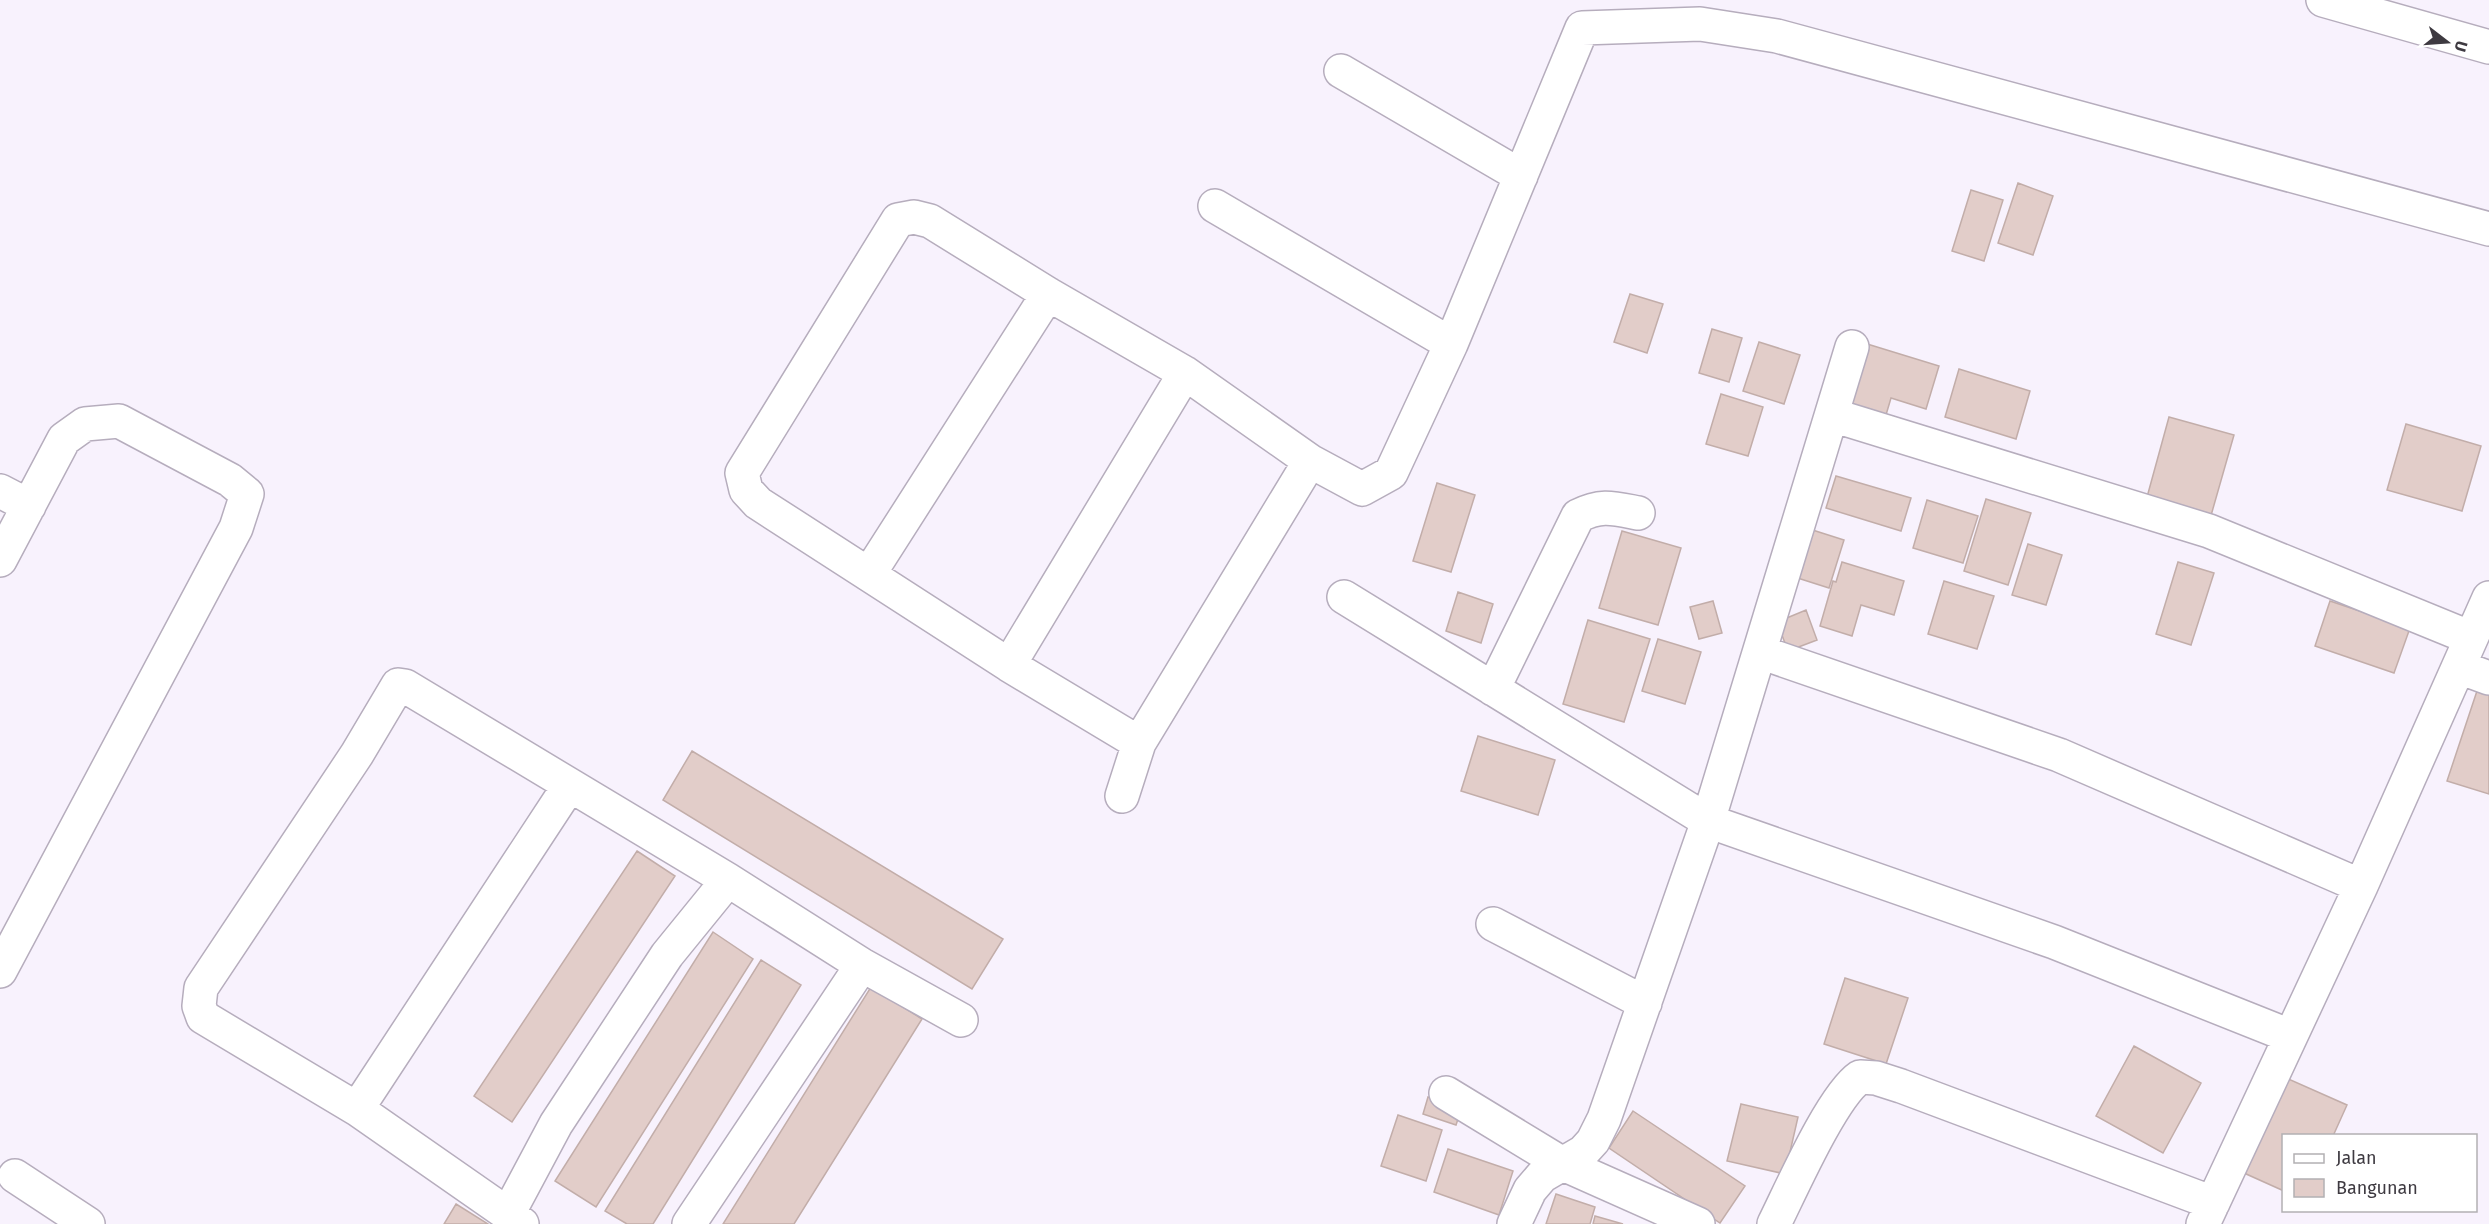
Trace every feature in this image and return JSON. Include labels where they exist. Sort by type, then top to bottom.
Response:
[{"type":"street","points":[[2323,0],[2489,48]]},
{"type":"street","points":[[1139,743],[1009,665],[758,503],[746,490],[742,473],[898,220],[914,217],[930,221],[1048,294],[1185,373],[1310,461],[1362,489],[1391,473],[1451,344],[1582,28],[1700,24],[1777,36],[2489,229]]},
{"type":"street","points":[[1341,71],[1521,176]]},
{"type":"street","points":[[1215,206],[1451,344]]},
{"type":"street","points":[[869,574],[1048,294]]},
{"type":"street","points":[[1514,1224],[1530,1190],[1542,1176],[1583,1152],[1593,1141],[1604,1119],[1708,821],[1852,347]]},
{"type":"street","points":[[1009,665],[1185,373]]},
{"type":"street","points":[[1832,415],[2209,531],[2471,638]]},
{"type":"street","points":[[0,560],[64,439],[85,424],[119,421],[230,480],[247,494],[236,528],[0,971]]},
{"type":"street","points":[[1122,796],[1139,743],[1310,461]]},
{"type":"street","points":[[0,491],[29,506]]},
{"type":"street","points":[[1493,689],[1578,516],[1593,508],[1608,507],[1638,513]]},
{"type":"street","points":[[1344,597],[1708,821],[2054,942],[2290,1036]]},
{"type":"street","points":[[1774,1224],[1822,1130],[1850,1083],[1860,1077],[1876,1078],[1901,1086],[2208,1214],[2361,886],[2489,598]]},
{"type":"street","points":[[1760,652],[2059,755],[2361,886]]},
{"type":"street","points":[[2459,667],[2489,678]]},
{"type":"street","points":[[728,880],[668,955],[563,1114],[515,1219],[357,1109],[203,1017],[199,1006],[201,988],[357,754],[398,685],[405,686],[728,880],[862,964],[961,1020]]},
{"type":"street","points":[[357,1109],[570,786]]},
{"type":"street","points":[[1493,924],[1645,1003]]},
{"type":"street","points":[[689,1224],[862,964]]},
{"type":"street","points":[[1446,1093],[1561,1163],[1698,1224]]},
{"type":"street","points":[[15,1176],[88,1224]]},
{"type":"building","points":[[2018,183],[2053,196],[2033,255],[1998,243]]},
{"type":"building","points":[[1971,190],[2003,200],[1984,261],[1952,251]]},
{"type":"building","points":[[1630,294],[1663,304],[1647,353],[1614,342]]},
{"type":"building","points":[[1712,329],[1742,338],[1729,382],[1699,373]]},
{"type":"building","points":[[1759,342],[1800,355],[1784,404],[1743,391]]},
{"type":"building","points":[[1864,343],[1939,366],[1926,409],[1891,398],[1883,425],[1840,412]]},
{"type":"building","points":[[1959,369],[2030,391],[2016,439],[1945,417]]},
{"type":"building","points":[[1721,394],[1763,407],[1748,456],[1706,444]]},
{"type":"building","points":[[2169,417],[2234,435],[2208,526],[2144,508]]},
{"type":"building","points":[[2406,424],[2481,446],[2462,511],[2387,490]]},
{"type":"building","points":[[1836,476],[1911,498],[1901,531],[1826,508]]},
{"type":"building","points":[[1437,483],[1475,495],[1451,572],[1413,561]]},
{"type":"building","points":[[1986,499],[2031,513],[2008,585],[1964,571]]},
{"type":"building","points":[[1927,500],[1978,516],[1963,563],[1913,548]]},
{"type":"building","points":[[1800,526],[1844,540],[1829,588],[1785,574]]},
{"type":"building","points":[[1622,531],[1681,548],[1658,625],[1599,608]]},
{"type":"building","points":[[2028,544],[2062,555],[2046,605],[2012,595]]},
{"type":"building","points":[[1842,562],[1904,581],[1894,615],[1861,605],[1852,636],[1820,626],[1833,581],[1836,582]]},
{"type":"building","points":[[2178,562],[2214,573],[2191,645],[2156,634]]},
{"type":"building","points":[[1944,581],[1994,596],[1977,649],[1928,634]]},
{"type":"building","points":[[1458,592],[1493,604],[1481,643],[1446,631]]},
{"type":"building","points":[[1713,601],[1722,633],[1699,639],[1690,607]]},
{"type":"building","points":[[2330,601],[2410,628],[2394,673],[2315,646]]},
{"type":"building","points":[[1806,610],[1817,640],[1788,651],[1777,622]]},
{"type":"building","points":[[1588,620],[1650,639],[1624,722],[1563,704]]},
{"type":"building","points":[[1658,639],[1701,652],[1685,704],[1642,691]]},
{"type":"building","points":[[2478,688],[2489,691],[2489,794],[2447,781]]},
{"type":"building","points":[[1478,736],[1555,760],[1538,815],[1461,791]]},
{"type":"building","points":[[692,751],[1003,939],[972,989],[663,800]]},
{"type":"building","points":[[637,851],[675,876],[512,1122],[474,1096]]},
{"type":"building","points":[[713,932],[753,959],[596,1207],[555,1181]]},
{"type":"building","points":[[761,960],[801,985],[653,1224],[627,1224],[605,1211]]},
{"type":"building","points":[[1845,978],[1908,998],[1886,1064],[1824,1044]]},
{"type":"building","points":[[871,987],[922,1019],[794,1224],[723,1224]]},
{"type":"building","points":[[2134,1046],[2201,1083],[2163,1153],[2096,1116]]},
{"type":"building","points":[[2286,1078],[2347,1105],[2334,1134],[2282,1134],[2282,1190],[2244,1173]]},
{"type":"building","points":[[1428,1097],[1462,1107],[1456,1125],[1423,1114]]},
{"type":"building","points":[[1741,1104],[1798,1117],[1785,1174],[1727,1161]]},
{"type":"building","points":[[1633,1111],[1745,1186],[1720,1223],[1609,1148]]},
{"type":"building","points":[[1398,1115],[1442,1130],[1426,1181],[1381,1166]]},
{"type":"building","points":[[1448,1149],[1513,1171],[1499,1215],[1434,1192]]},
{"type":"building","points":[[1556,1194],[1595,1207],[1590,1224],[1546,1224]]},
{"type":"building","points":[[456,1204],[488,1224],[444,1224]]},
{"type":"building","points":[[1595,1216],[1623,1224],[1593,1224]]}]
